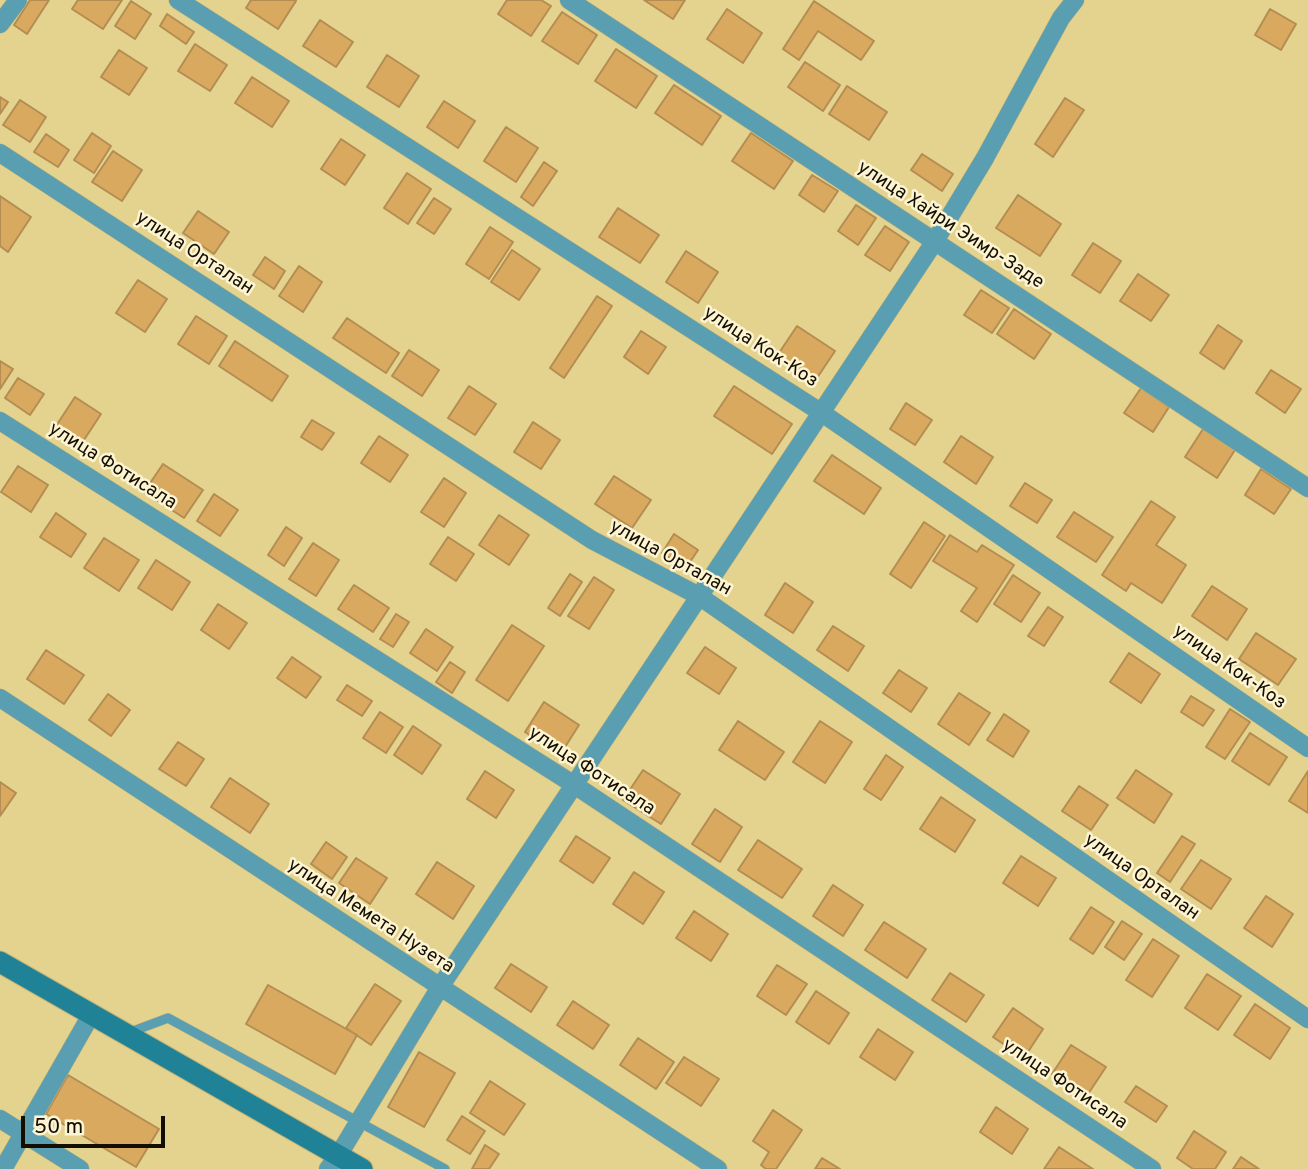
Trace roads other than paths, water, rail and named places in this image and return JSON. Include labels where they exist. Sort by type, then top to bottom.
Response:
[{"type":"main road","points":[[0,962],[124,1034],[333,1163],[362,1169]]},
{"type":"street","points":[[0,24],[18,0]]},
{"type":"street","name":"улица Кок-Коз","points":[[178,0],[822,414],[1308,748]]},
{"type":"street","name":"улица Хайри Эимр-Заде","points":[[569,0],[1308,488]]},
{"type":"street","points":[[333,1163],[440,987],[935,241],[985,158],[1050,38],[1075,0]]},
{"type":"street","name":"улица Орталан","points":[[0,153],[592,540],[699,596],[1308,1019]]},
{"type":"street","name":"улица Фотисала","points":[[0,421],[573,784],[1152,1169]]},
{"type":"street","name":"улица Мемета Нузета","points":[[0,698],[719,1169]]},
{"type":"street","points":[[3,1169],[92,1015]]},
{"type":"street","points":[[0,1119],[80,1169]]},
{"type":"lane","points":[[124,1034],[168,1018],[445,1169]]}]
